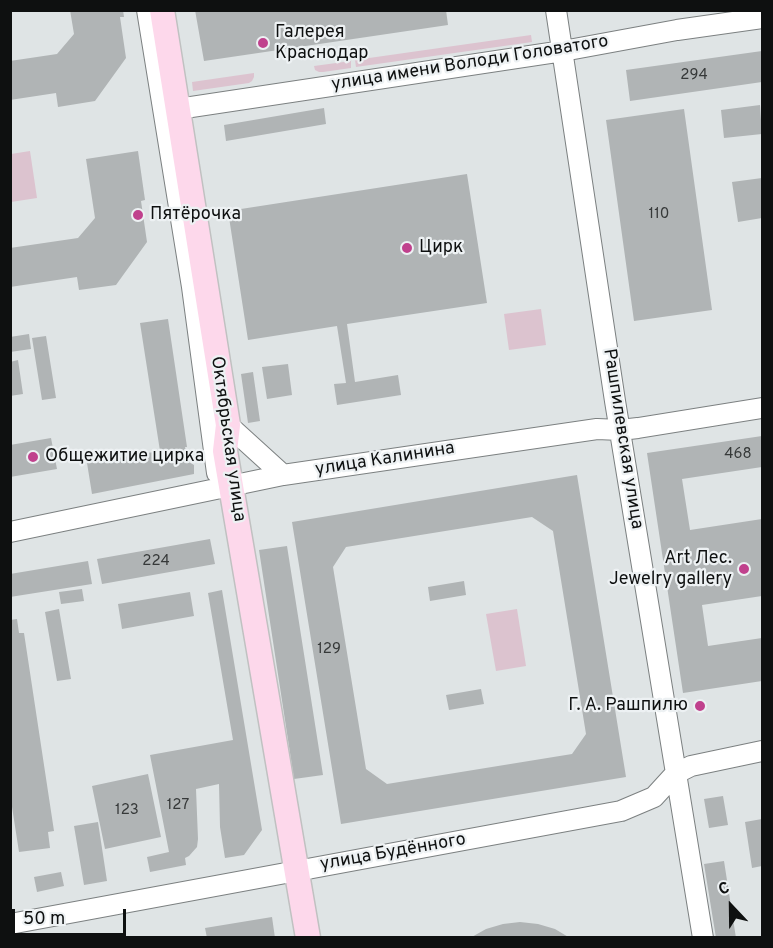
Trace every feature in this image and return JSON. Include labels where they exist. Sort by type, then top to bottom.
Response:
[{"type":"main road","name":"Октябрьская улица","points":[[162,10],[228,425],[225,451],[226,487],[291,871],[308,938]]},
{"type":"street","name":"Октябрьская улица","points":[[147,10],[192,287],[214,453],[226,487]]},
{"type":"street","name":"Рашпилевская улица","points":[[556,10],[620,430],[703,938]]},
{"type":"street","name":"улица имени Володи Головатого","points":[[178,109],[563,51],[677,30],[762,18]]},
{"type":"street","name":"улица Калинина","points":[[10,532],[283,475],[597,429],[638,429],[762,408]]},
{"type":"street","points":[[228,425],[283,475]]},
{"type":"street","name":"улица Будённого","points":[[10,924],[621,811],[654,797],[675,774],[692,766],[762,751]]},
{"type":"street","name":"Октябрьская улица","points":[[291,871],[296,938]]},
{"type":"shaded area","points":[[531,35],[532,42],[356,67],[355,60]]},
{"type":"shaded area","points":[[351,61],[351,68],[323,72],[315,70],[314,66]]},
{"type":"shaded area","points":[[254,73],[249,83],[193,91],[192,82]]},
{"type":"shaded area","points":[[30,151],[37,198],[11,202],[11,154]]},
{"type":"shaded area","points":[[541,309],[546,345],[509,350],[504,314]]},
{"type":"shaded area","points":[[517,609],[526,666],[496,671],[486,614]]},
{"type":"building","points":[[70,10],[123,10],[124,17],[120,17],[126,58],[95,101],[58,107],[56,93],[10,100],[10,61],[57,54],[74,34]]},
{"type":"building","name":"Галерея Краснодар","points":[[195,10],[446,10],[448,25],[204,61]]},
{"type":"building","points":[[762,51],[762,82],[630,101],[626,70]]},
{"type":"building","points":[[760,105],[762,134],[724,138],[721,110]]},
{"type":"building","points":[[324,108],[326,124],[226,141],[224,125]]},
{"type":"building","points":[[684,109],[712,310],[634,321],[606,120]]},
{"type":"building","points":[[138,151],[145,200],[141,201],[147,242],[116,285],[79,290],[77,277],[10,287],[10,248],[78,238],[95,218],[86,159]]},
{"type":"building","points":[[467,174],[487,303],[347,324],[355,382],[398,375],[401,395],[337,405],[334,384],[346,383],[337,326],[248,340],[228,211]]},
{"type":"building","points":[[762,178],[762,218],[738,222],[732,182]]},
{"type":"building","points":[[168,319],[187,447],[185,447],[189,462],[194,465],[194,474],[92,494],[87,463],[160,451],[140,323]]},
{"type":"building","points":[[29,334],[31,349],[10,352],[10,337]]},
{"type":"building","points":[[46,336],[56,398],[42,400],[32,338]]},
{"type":"building","points":[[18,360],[23,394],[10,396],[10,362]]},
{"type":"building","points":[[288,364],[292,395],[267,399],[262,367]]},
{"type":"building","points":[[253,372],[260,421],[248,423],[241,374]]},
{"type":"building","points":[[762,436],[762,467],[682,479],[690,530],[762,519],[762,596],[702,605],[708,646],[762,638],[762,681],[683,693],[647,453]]},
{"type":"building","name":"Общежитие цирка","points":[[51,438],[57,469],[10,477],[10,445]]},
{"type":"building","points":[[577,475],[626,777],[341,824],[292,522]],"holes":[[[532,517],[553,531],[586,734],[572,754],[387,784],[366,769],[333,567],[346,547]]]},
{"type":"building","points":[[210,539],[215,564],[102,584],[97,559]]},
{"type":"building","points":[[287,546],[323,775],[294,779],[259,550]]},
{"type":"building","points":[[88,561],[92,584],[10,597],[10,574]]},
{"type":"building","points":[[464,581],[466,595],[430,601],[428,587]]},
{"type":"building","points":[[82,589],[84,601],[61,604],[59,592]]},
{"type":"building","points":[[222,590],[262,830],[244,855],[225,858],[220,827],[219,784],[196,789],[197,847],[185,858],[186,865],[150,872],[147,857],[169,852],[150,755],[233,740],[208,593]]},
{"type":"building","points":[[190,592],[194,616],[122,629],[118,604]]},
{"type":"building","points":[[59,609],[71,679],[57,681],[45,612]]},
{"type":"building","points":[[17,619],[19,633],[24,633],[54,831],[48,832],[50,848],[19,852],[10,794],[10,620]]},
{"type":"building","points":[[481,689],[484,704],[449,710],[446,695]]},
{"type":"building","points":[[148,774],[161,837],[105,849],[92,786]]},
{"type":"building","points":[[723,796],[728,825],[709,828],[704,799]]},
{"type":"building","points":[[762,819],[762,866],[752,868],[745,822]]},
{"type":"building","points":[[98,822],[107,881],[84,885],[74,826]]},
{"type":"building","points":[[724,861],[736,938],[716,938],[704,864]]},
{"type":"building","points":[[61,872],[64,886],[37,892],[34,877]]},
{"type":"building","points":[[272,917],[275,938],[207,938],[205,928]]},
{"type":"building","points":[[520,922],[555,929],[570,938],[470,938],[486,929]]},
{"type":"place","name":"Галерея Краснодар","points":[[263,43]]},
{"type":"place","name":"Пятёрочка","points":[[138,215]]},
{"type":"place","name":"Цирк","points":[[407,248]]},
{"type":"place","name":"Общежитие цирка","points":[[33,457]]},
{"type":"place","name":"Art Лес. Jewelry gallery","points":[[744,569]]},
{"type":"place","name":"Г. А. Рашпилю","points":[[700,706]]}]
